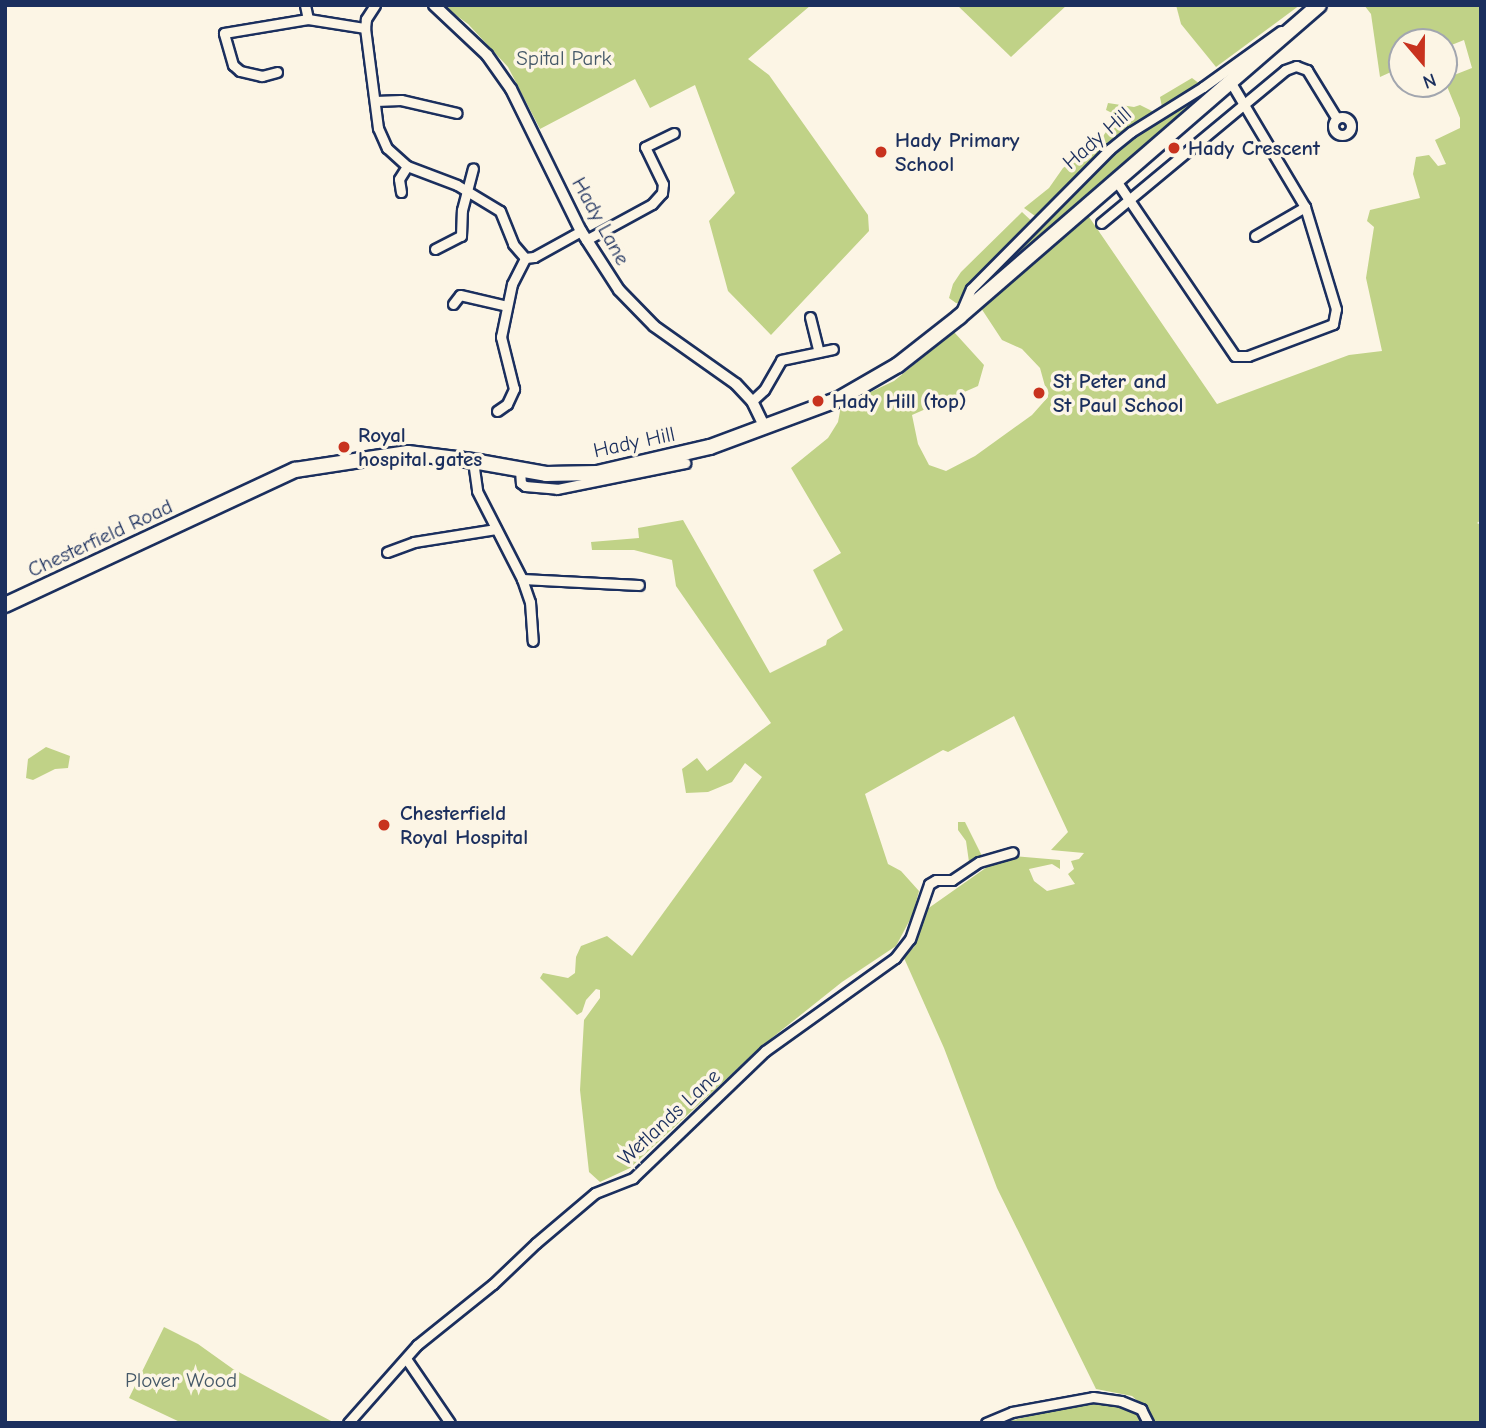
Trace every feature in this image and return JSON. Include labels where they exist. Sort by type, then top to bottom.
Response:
[{"type":"main road","name":"Hady Hill","points":[[247,496],[326,464],[408,453],[520,470],[571,475],[597,472],[653,462],[807,413],[869,384],[959,317],[1320,5]]},
{"type":"main road","name":"Chesterfield Road","points":[[5,605],[247,496]]},
{"type":"street","points":[[305,5],[308,19]]},
{"type":"street","points":[[375,5],[366,19],[365,28],[381,139],[407,166],[466,191],[500,211],[513,244],[525,258]]},
{"type":"street","name":"Hady Lane","points":[[434,5],[487,55],[511,89],[584,236],[607,275],[654,326],[736,384],[752,401],[759,430]]},
{"type":"street","points":[[277,72],[262,76],[240,71],[233,65],[224,33],[308,19],[365,28]]},
{"type":"street","name":"Hady Hill","points":[[959,317],[971,289],[1121,140],[1203,87],[1283,29],[1296,27]]},
{"type":"street","points":[[1101,223],[1244,101],[1275,77],[1296,66],[1307,70],[1337,119]]},
{"type":"street","points":[[1117,182],[1131,199],[1230,351],[1241,357],[1327,328],[1337,316],[1305,207],[1231,83]]},
{"type":"street","points":[[375,102],[401,100],[457,113]]},
{"type":"street","points":[[525,258],[534,257],[584,236],[652,204],[662,193],[663,184],[641,149],[674,133]]},
{"type":"street","points":[[401,192],[399,179],[407,166]]},
{"type":"street","points":[[435,249],[461,236],[466,191],[473,168]]},
{"type":"street","points":[[1255,236],[1305,207]]},
{"type":"street","points":[[497,411],[507,404],[514,389],[501,337],[512,284],[525,258]]},
{"type":"street","points":[[453,304],[460,295],[507,306]]},
{"type":"street","points":[[810,317],[819,352]]},
{"type":"street","points":[[752,401],[764,390],[781,360],[832,349]]},
{"type":"street","points":[[473,461],[477,491],[522,579],[530,602],[533,641]]},
{"type":"street","name":"Hady Hill","points":[[520,470],[525,486],[557,489],[685,463]]},
{"type":"street","points":[[387,552],[414,542],[496,529]]},
{"type":"street","points":[[522,579],[639,585]]},
{"type":"street","name":"Wetlands Lane","points":[[348,1423],[407,1360],[417,1345],[493,1284],[595,1193],[633,1178],[765,1051],[895,958],[910,939],[929,884],[936,880],[952,880],[979,862],[1013,852]]},
{"type":"street","points":[[407,1360],[450,1423]]},
{"type":"street","points":[[986,1423],[1012,1412],[1093,1397],[1121,1401],[1141,1409],[1148,1423]]},
{"type":"green space","name":"Spital Park","points":[[442,5],[811,5],[748,59],[769,75],[868,215],[869,231],[771,335],[728,291],[709,221],[735,193],[695,85],[650,108],[635,79],[540,129],[508,67],[468,24]]},
{"type":"green space","points":[[957,5],[1067,5],[1011,57]]},
{"type":"green space","points":[[1176,5],[1300,5],[1216,67],[1181,24]]},
{"type":"green space","points":[[1364,5],[1481,5],[1481,520],[1477,523],[1481,525],[1481,1423],[1154,1423],[1149,1411],[1132,1396],[1096,1389],[997,1188],[944,1048],[904,958],[914,947],[923,912],[997,860],[1014,856],[1060,860],[1060,869],[1052,864],[1029,869],[1034,881],[1047,891],[1075,884],[1068,874],[1074,869],[1071,861],[1079,859],[1084,853],[1051,850],[1068,832],[1014,716],[948,752],[943,750],[865,794],[888,864],[901,871],[919,891],[913,914],[896,946],[842,982],[763,1045],[630,1168],[600,1182],[589,1172],[580,1090],[584,1020],[600,998],[600,990],[596,989],[586,1000],[582,1012],[577,1015],[540,978],[543,973],[568,978],[575,973],[576,957],[581,946],[607,936],[632,956],[762,777],[745,763],[732,782],[708,792],[686,793],[682,769],[697,758],[707,771],[771,723],[676,586],[672,560],[634,550],[592,550],[591,542],[639,538],[638,528],[683,520],[770,673],[826,645],[827,640],[843,630],[813,570],[841,553],[791,468],[828,438],[838,422],[841,406],[894,381],[954,332],[984,365],[978,386],[912,415],[918,444],[929,465],[946,471],[975,456],[1032,415],[1048,397],[1040,368],[1022,349],[1002,340],[979,305],[1087,214],[1217,404],[1349,355],[1382,351],[1366,278],[1374,227],[1367,221],[1370,210],[1420,198],[1413,174],[1416,157],[1429,155],[1438,166],[1446,164],[1435,140],[1460,128],[1460,118],[1452,98],[1458,98],[1458,74],[1472,68],[1464,40],[1458,42],[1458,28],[1388,28],[1388,73],[1380,77],[1371,14]]},
{"type":"green space","points":[[1192,78],[1200,84],[1201,99],[966,304],[956,303],[949,298],[953,284],[961,272],[1022,212],[1039,228],[1046,224],[1024,208],[1049,188],[1063,168],[1087,150],[1095,148],[1110,126],[1122,118],[1106,110],[1108,103],[1134,107],[1140,105],[1164,117],[1160,97]]},
{"type":"green space","points":[[46,747],[70,756],[68,768],[55,769],[33,780],[26,778],[28,759]]},
{"type":"green space","points":[[958,822],[965,822],[983,858],[969,862],[966,841],[958,830]]},
{"type":"green space","name":"Plover Wood","points":[[164,1327],[198,1344],[233,1369],[333,1422],[182,1423],[129,1398]]},
{"type":"green space","points":[[1092,1402],[1120,1405],[1139,1413],[1143,1423],[1000,1423]]},
{"type":"place","name":"Hady Crescent","points":[[1174,148]]},
{"type":"place","name":"Hady Primary School","points":[[881,152]]},
{"type":"place","name":"St Peter and St Paul School","points":[[1039,393]]},
{"type":"place","name":"Hady Hill (top)","points":[[818,401]]},
{"type":"place","name":"Royal hospital gates","points":[[344,447]]},
{"type":"place","name":"Chesterfield Royal Hospital","points":[[384,825]]}]
